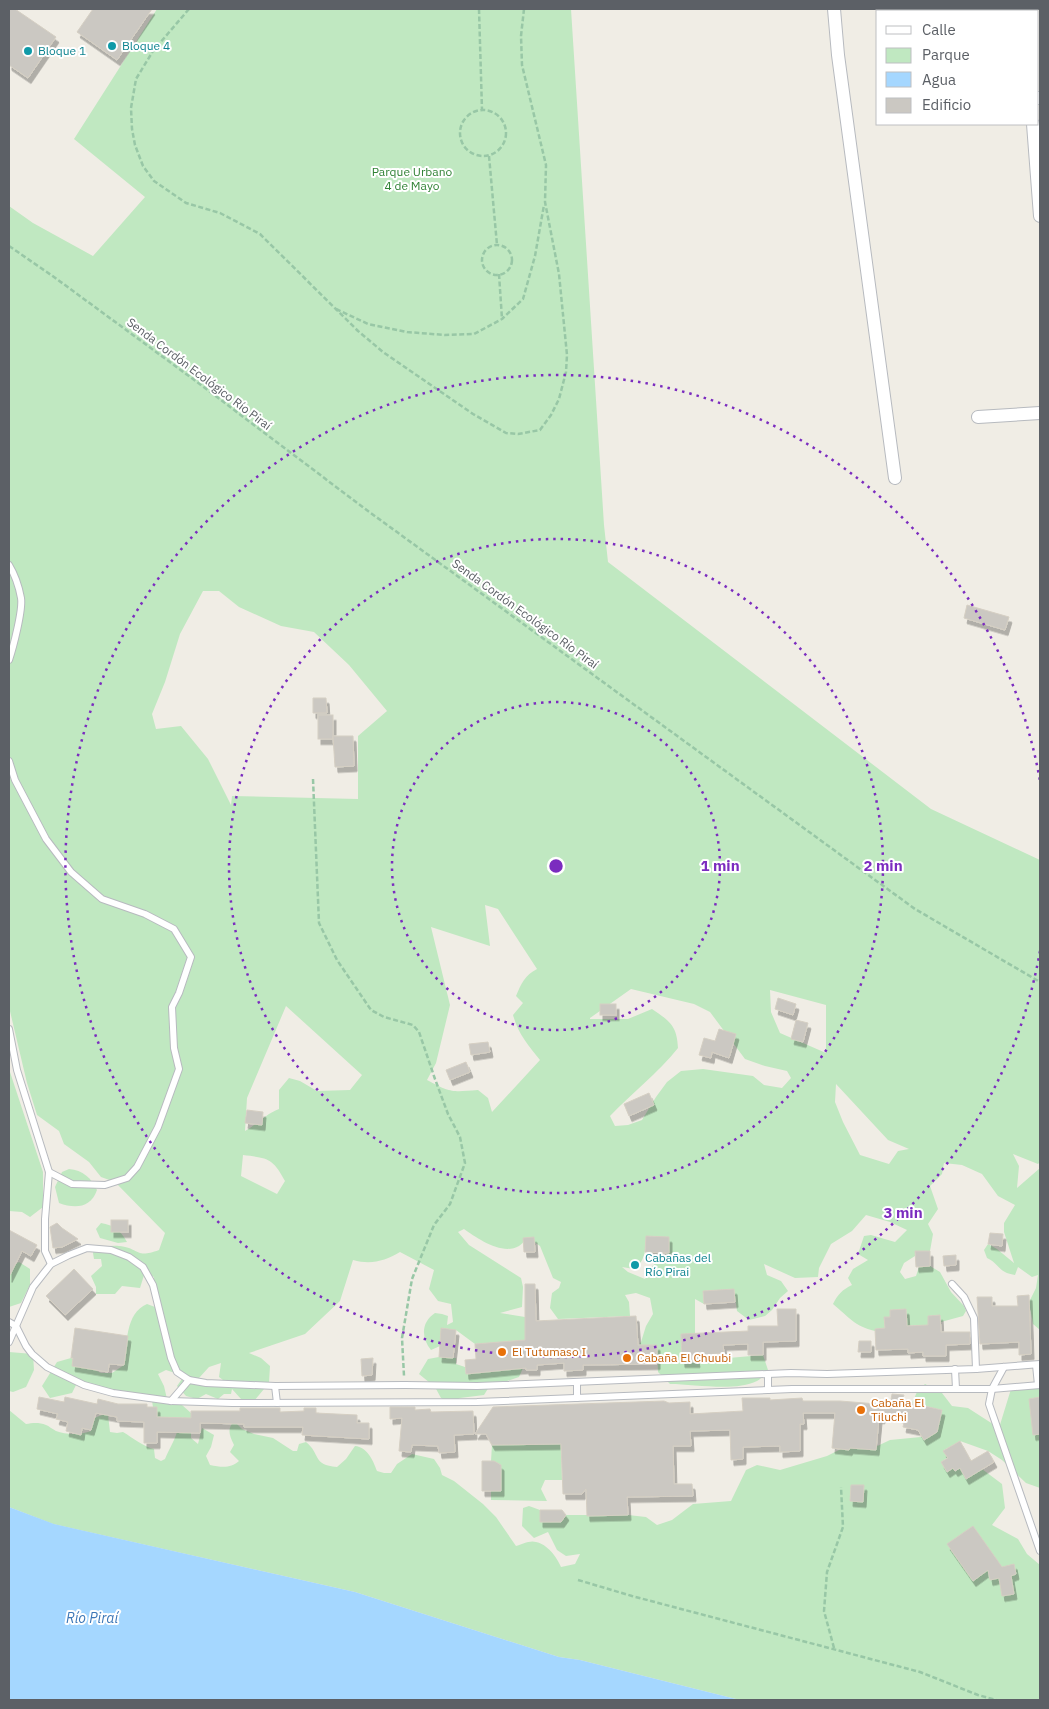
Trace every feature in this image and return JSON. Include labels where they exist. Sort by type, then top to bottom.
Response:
[{"type":"street","points":[[834,9],[838,55],[895,478]]},
{"type":"street","points":[[1033,125],[1040,216]]},
{"type":"street","points":[[978,418],[1040,413]]},
{"type":"lane","points":[[9,565],[14,574],[21,600],[9,660]]},
{"type":"lane","points":[[9,761],[15,780],[46,839],[71,872],[102,899],[145,914],[174,929],[190,957],[179,993],[172,1008],[174,1048],[179,1069],[158,1127],[137,1167],[127,1178],[105,1185],[72,1184],[49,1172]]},
{"type":"lane","points":[[9,1029],[18,1070],[49,1172],[45,1219],[45,1250],[51,1264]]},
{"type":"lane","points":[[9,1322],[16,1326],[32,1354],[47,1367],[77,1382],[113,1393],[171,1401],[276,1403],[477,1402],[768,1390],[992,1389],[1039,1385],[1038,1364],[976,1369],[768,1374],[477,1386],[405,1384],[275,1386],[206,1383],[189,1380],[177,1372],[171,1358],[153,1285],[143,1267],[129,1257],[111,1250],[87,1248],[51,1264],[33,1286],[16,1326],[9,1342]]},
{"type":"lane","points":[[952,1284],[964,1298],[974,1318],[976,1369]]},
{"type":"lane","points":[[1004,1367],[992,1389],[989,1404],[1040,1551]]},
{"type":"lane","points":[[955,1369],[956,1389]]},
{"type":"lane","points":[[768,1374],[768,1390]]},
{"type":"lane","points":[[171,1401],[189,1380]]},
{"type":"lane","points":[[576,1383],[577,1398]]},
{"type":"lane","points":[[275,1386],[276,1403]]},
{"type":"path","points":[[189,9],[152,51],[136,79],[131,108],[132,129],[135,145],[143,166],[154,180],[186,203],[220,213],[260,234],[335,309],[383,352],[473,414],[506,433],[518,434],[540,430],[551,415],[559,399],[566,372],[567,355],[559,274],[545,202]]},
{"type":"path","points":[[479,9],[482,110]]},
{"type":"path","points":[[335,309],[368,324],[407,332],[445,335],[474,334],[502,319],[523,299],[535,256],[545,202],[546,165],[531,109],[522,65],[521,36],[524,9]]},
{"type":"path","points":[[482,110],[490,110],[497,114],[502,119],[507,133],[502,148],[489,156],[473,154],[466,150],[460,135],[464,120],[469,114],[482,110]]},
{"type":"path","points":[[489,156],[497,245]]},
{"type":"path","points":[[497,245],[506,248],[512,261],[507,270],[499,274],[490,273],[486,270],[482,261],[484,252],[488,248],[497,245]]},
{"type":"path","name":"Senda Cordón Ecológico Río Piraí","points":[[9,246],[197,382],[368,511],[907,904],[1040,982]]},
{"type":"path","points":[[499,274],[502,319]]},
{"type":"path","points":[[313,779],[319,923],[336,960],[371,1010],[384,1017],[413,1025],[419,1032],[434,1079],[448,1114],[460,1137],[465,1163],[450,1204],[434,1225],[412,1278],[402,1338],[405,1384]]},
{"type":"path","points":[[834,1648],[824,1611],[827,1572],[843,1527],[841,1487]]},
{"type":"path","points":[[578,1580],[920,1672],[978,1695],[996,1700]]},
{"type":"green space","name":"Parque Urbano 4 de Mayo","points":[[157,9],[571,9],[604,525],[608,562],[931,809],[1040,860],[1040,1162],[1038,1164],[1013,1154],[1019,1166],[1017,1188],[1040,1168],[1040,1330],[1033,1324],[1029,1302],[1036,1288],[1038,1275],[1032,1277],[1018,1267],[1015,1275],[1009,1274],[987,1258],[984,1250],[988,1244],[1014,1263],[1004,1232],[1004,1223],[1015,1205],[998,1196],[982,1174],[962,1165],[944,1163],[942,1174],[930,1186],[938,1209],[928,1224],[933,1234],[930,1251],[915,1251],[915,1256],[904,1263],[900,1272],[905,1279],[916,1276],[919,1267],[930,1266],[940,1272],[951,1292],[964,1306],[966,1311],[963,1316],[941,1322],[940,1315],[928,1316],[929,1330],[919,1330],[918,1325],[907,1326],[906,1309],[890,1310],[890,1317],[884,1317],[885,1328],[875,1329],[875,1331],[857,1324],[833,1304],[841,1293],[852,1285],[848,1278],[853,1269],[868,1260],[858,1254],[864,1236],[871,1235],[895,1242],[907,1230],[890,1222],[866,1215],[852,1231],[831,1244],[819,1268],[818,1277],[795,1278],[764,1264],[767,1275],[781,1281],[788,1291],[765,1316],[749,1320],[737,1311],[734,1289],[703,1291],[704,1304],[695,1299],[695,1334],[681,1334],[682,1362],[763,1355],[768,1370],[760,1379],[748,1384],[726,1387],[670,1384],[658,1372],[657,1345],[638,1346],[653,1314],[650,1298],[636,1293],[625,1295],[629,1302],[630,1316],[558,1319],[550,1308],[552,1293],[559,1288],[561,1282],[553,1278],[540,1246],[528,1238],[519,1246],[505,1249],[490,1245],[464,1229],[458,1232],[469,1245],[521,1278],[523,1287],[522,1307],[500,1313],[525,1317],[525,1340],[475,1344],[456,1330],[442,1328],[440,1346],[431,1350],[424,1335],[425,1325],[430,1317],[435,1313],[442,1314],[448,1316],[447,1325],[453,1322],[451,1304],[438,1301],[429,1289],[434,1270],[400,1252],[378,1261],[353,1260],[340,1301],[305,1334],[249,1353],[261,1358],[270,1366],[269,1383],[254,1401],[241,1399],[232,1389],[231,1394],[224,1394],[218,1399],[206,1394],[197,1399],[186,1396],[177,1386],[184,1376],[166,1370],[158,1374],[164,1386],[167,1399],[182,1405],[191,1413],[191,1438],[198,1444],[202,1428],[214,1435],[206,1456],[210,1465],[222,1467],[239,1461],[230,1452],[234,1445],[230,1429],[234,1421],[242,1429],[273,1438],[293,1451],[297,1451],[299,1444],[306,1442],[311,1446],[320,1461],[329,1466],[337,1467],[346,1459],[355,1446],[366,1451],[377,1471],[384,1473],[391,1473],[397,1464],[412,1454],[434,1459],[442,1475],[454,1481],[496,1517],[516,1546],[531,1541],[540,1543],[551,1552],[561,1567],[575,1564],[580,1554],[566,1556],[557,1550],[548,1532],[534,1538],[522,1526],[523,1508],[529,1506],[540,1510],[541,1522],[561,1522],[566,1515],[628,1515],[646,1517],[657,1525],[672,1520],[693,1504],[731,1501],[746,1470],[757,1465],[780,1470],[827,1456],[847,1446],[871,1449],[890,1440],[931,1436],[938,1426],[942,1410],[912,1403],[917,1392],[925,1384],[942,1393],[952,1406],[968,1408],[999,1428],[1011,1389],[1040,1387],[1040,1488],[1026,1483],[1002,1460],[988,1451],[960,1441],[944,1450],[947,1458],[941,1462],[947,1472],[953,1468],[955,1471],[960,1468],[966,1479],[982,1469],[1002,1484],[1005,1508],[992,1525],[1018,1539],[1027,1554],[1040,1565],[1040,1700],[740,1700],[580,1660],[559,1657],[355,1592],[53,1524],[9,1507],[9,1410],[26,1424],[41,1423],[56,1431],[69,1434],[91,1431],[94,1418],[108,1415],[110,1432],[123,1432],[154,1449],[155,1458],[161,1461],[165,1459],[177,1432],[157,1417],[157,1407],[153,1407],[152,1401],[77,1383],[72,1393],[50,1398],[42,1386],[57,1362],[71,1358],[101,1373],[112,1373],[124,1365],[128,1330],[131,1322],[140,1308],[147,1304],[155,1307],[154,1277],[145,1272],[140,1288],[122,1286],[115,1294],[96,1294],[96,1287],[91,1276],[102,1266],[101,1259],[94,1259],[94,1248],[116,1246],[126,1247],[141,1253],[151,1252],[159,1250],[165,1233],[115,1182],[101,1177],[89,1162],[64,1144],[59,1131],[37,1115],[27,1083],[9,1007],[9,206],[33,223],[93,256],[145,197],[74,139]],"holes":[[[203,591],[219,591],[239,607],[281,626],[314,632],[349,665],[387,711],[358,736],[358,799],[232,796],[231,805],[208,759],[181,726],[156,729],[152,714],[165,682],[180,634]],[[485,905],[498,909],[537,969],[529,974],[522,984],[516,996],[523,1003],[513,1015],[521,1034],[540,1060],[492,1112],[488,1098],[478,1090],[452,1091],[427,1080],[436,1063],[450,1005],[431,927],[490,946]],[[631,989],[694,1004],[710,1012],[745,1059],[787,1071],[791,1078],[782,1088],[764,1085],[753,1076],[703,1069],[681,1071],[667,1082],[642,1120],[628,1125],[615,1126],[610,1116],[678,1048],[676,1034],[668,1021],[652,1009],[628,1019],[590,1019]],[[770,990],[826,1005],[826,1053],[780,1033],[771,1012]],[[286,1006],[362,1075],[350,1090],[317,1091],[300,1081],[289,1078],[279,1090],[279,1109],[245,1131],[247,1098]],[[836,1084],[888,1140],[909,1149],[898,1151],[889,1164],[860,1155],[835,1102]],[[243,1155],[264,1158],[273,1163],[285,1181],[277,1194],[241,1176]],[[646,1236],[669,1238],[668,1253],[651,1267],[645,1279],[628,1272],[622,1267],[634,1269],[643,1259]],[[221,1363],[219,1377],[227,1383],[214,1385],[199,1378],[209,1367]]]},
{"type":"green space","points":[[9,1069],[43,1172],[43,1207],[30,1217],[22,1212],[9,1211]]},
{"type":"green space","points":[[69,1169],[86,1175],[97,1190],[87,1204],[71,1206],[59,1203],[55,1187],[62,1172]]},
{"type":"green space","points":[[101,1223],[116,1229],[127,1242],[118,1243],[100,1238],[96,1229]]},
{"type":"green space","points":[[19,1262],[30,1269],[30,1285],[21,1303],[9,1307],[9,1268]]},
{"type":"green space","points":[[9,1352],[33,1354],[34,1370],[26,1387],[13,1392],[9,1391]]},
{"type":"green space","points":[[439,1357],[456,1358],[456,1364],[465,1367],[466,1374],[523,1368],[519,1377],[489,1387],[484,1395],[460,1398],[450,1403],[441,1398],[435,1387],[419,1374],[428,1359]]},
{"type":"green space","points":[[561,1444],[562,1480],[545,1480],[541,1489],[547,1501],[491,1500],[491,1491],[501,1465],[491,1461],[492,1445]]},
{"type":"water","name":"Río Piraí","points":[[9,1507],[54,1524],[355,1592],[559,1657],[580,1660],[740,1700],[9,1700]]},
{"type":"building","name":"Bloque 1","points":[[9,9],[15,9],[56,37],[28,78],[9,65]]},
{"type":"building","name":"Bloque 4","points":[[93,9],[152,9],[117,60],[77,32]]},
{"type":"building","points":[[967,605],[1009,617],[1005,630],[964,618]]},
{"type":"building","points":[[313,698],[326,698],[327,713],[313,713]]},
{"type":"building","points":[[318,715],[333,715],[333,739],[318,739]]},
{"type":"building","points":[[333,736],[353,736],[354,766],[335,767]]},
{"type":"building","points":[[778,998],[796,1004],[793,1015],[775,1009]]},
{"type":"building","points":[[600,1004],[616,1004],[616,1015],[600,1015]]},
{"type":"building","points":[[796,1020],[808,1023],[803,1042],[791,1039]]},
{"type":"building","points":[[719,1029],[736,1034],[729,1058],[712,1052],[711,1058],[699,1055],[704,1038],[715,1041]]},
{"type":"building","points":[[488,1042],[490,1052],[471,1055],[469,1044]]},
{"type":"building","points":[[466,1062],[470,1072],[450,1080],[446,1070]]},
{"type":"building","points":[[649,1093],[654,1105],[629,1116],[624,1104]]},
{"type":"building","points":[[247,1110],[263,1112],[262,1125],[245,1123]]},
{"type":"building","points":[[111,1220],[128,1220],[128,1232],[111,1232]]},
{"type":"building","points":[[57,1223],[78,1239],[62,1247],[53,1248],[50,1227]]},
{"type":"building","points":[[9,1230],[37,1245],[31,1256],[22,1251],[9,1277]]},
{"type":"building","points":[[990,1233],[1003,1234],[1002,1246],[988,1244]]},
{"type":"building","points":[[646,1236],[669,1237],[669,1253],[645,1252]]},
{"type":"building","points":[[534,1237],[535,1252],[524,1252],[523,1238]]},
{"type":"building","points":[[915,1251],[930,1251],[930,1266],[916,1267]]},
{"type":"building","points":[[956,1255],[956,1265],[944,1266],[943,1256]]},
{"type":"building","points":[[74,1269],[93,1289],[65,1315],[46,1296]]},
{"type":"building","points":[[525,1284],[535,1284],[536,1321],[636,1316],[638,1345],[657,1345],[657,1364],[583,1365],[583,1370],[564,1371],[564,1363],[537,1365],[537,1370],[526,1370],[526,1368],[466,1374],[465,1360],[476,1359],[475,1344],[525,1340]]},
{"type":"building","points":[[734,1289],[735,1302],[704,1304],[703,1291]]},
{"type":"building","points":[[1029,1295],[1031,1354],[1019,1355],[1019,1342],[980,1344],[977,1297],[992,1297],[992,1306],[1018,1306],[1017,1296]]},
{"type":"building","points":[[777,1309],[796,1309],[796,1341],[763,1342],[763,1355],[748,1355],[748,1344],[723,1345],[724,1353],[696,1356],[697,1362],[682,1362],[681,1334],[748,1331],[748,1326],[778,1326]]},
{"type":"building","points":[[906,1309],[907,1326],[928,1325],[928,1316],[940,1315],[941,1332],[970,1332],[970,1344],[946,1345],[946,1356],[923,1356],[923,1352],[908,1353],[908,1349],[876,1350],[875,1329],[885,1328],[884,1317],[890,1317],[890,1310]]},
{"type":"building","points":[[75,1328],[128,1336],[124,1365],[109,1364],[108,1372],[72,1366],[73,1358],[71,1358]]},
{"type":"building","points":[[441,1328],[456,1330],[453,1358],[439,1357]]},
{"type":"building","points":[[859,1341],[871,1341],[871,1352],[858,1352]]},
{"type":"building","points":[[373,1358],[372,1375],[362,1376],[361,1359]]},
{"type":"building","points":[[892,1394],[904,1395],[902,1401],[942,1410],[937,1432],[924,1440],[918,1430],[903,1427],[905,1418],[882,1413],[882,1418],[879,1418],[876,1450],[832,1448],[835,1413],[803,1413],[804,1424],[800,1424],[800,1451],[780,1452],[780,1446],[743,1447],[743,1459],[731,1460],[730,1430],[690,1431],[691,1446],[673,1446],[674,1484],[692,1484],[693,1496],[627,1497],[628,1515],[587,1516],[586,1489],[582,1494],[563,1494],[561,1444],[492,1445],[486,1434],[475,1434],[493,1407],[664,1401],[669,1403],[690,1402],[690,1414],[743,1411],[742,1398],[770,1398],[770,1400],[802,1398],[803,1401],[840,1401],[890,1405]]},
{"type":"building","points":[[39,1397],[64,1402],[65,1397],[97,1404],[98,1399],[118,1404],[147,1404],[147,1407],[157,1407],[157,1417],[191,1418],[191,1411],[240,1411],[240,1408],[280,1408],[280,1412],[304,1411],[304,1408],[316,1408],[316,1413],[357,1415],[357,1423],[369,1423],[369,1439],[302,1435],[303,1427],[244,1427],[244,1424],[200,1423],[200,1433],[157,1432],[157,1443],[144,1443],[144,1422],[117,1421],[117,1417],[96,1413],[91,1430],[82,1428],[81,1435],[66,1431],[68,1422],[56,1419],[58,1414],[37,1409]]},
{"type":"building","points":[[1040,1397],[1040,1434],[1033,1435],[1029,1399]]},
{"type":"building","points":[[390,1407],[415,1407],[415,1410],[430,1409],[431,1412],[473,1411],[474,1434],[454,1435],[455,1452],[439,1453],[438,1446],[412,1445],[411,1452],[399,1451],[402,1418],[390,1419]]},
{"type":"building","points":[[960,1441],[971,1461],[988,1451],[994,1462],[966,1479],[960,1468],[955,1471],[953,1468],[947,1472],[941,1462],[948,1458],[943,1451]]},
{"type":"building","points":[[482,1461],[494,1461],[501,1465],[501,1491],[482,1491]]},
{"type":"building","points":[[851,1485],[864,1485],[863,1502],[850,1501]]},
{"type":"building","points":[[540,1510],[562,1510],[566,1515],[561,1522],[540,1522]]},
{"type":"building","points":[[973,1526],[1002,1567],[1014,1564],[1016,1574],[1011,1576],[1014,1594],[1002,1596],[999,1578],[990,1580],[988,1570],[973,1581],[947,1544]]},
{"type":"place","name":"Bloque 4","points":[[112,46]]},
{"type":"place","name":"Bloque 1","points":[[28,51]]},
{"type":"place","name":"Cabañas del Río Pirai","points":[[635,1265]]},
{"type":"place","name":"El Tutumaso I","points":[[502,1352]]},
{"type":"place","name":"Cabaña El Chuubi","points":[[627,1358]]},
{"type":"place","name":"Cabaña El Tiluchi","points":[[861,1410]]}]
